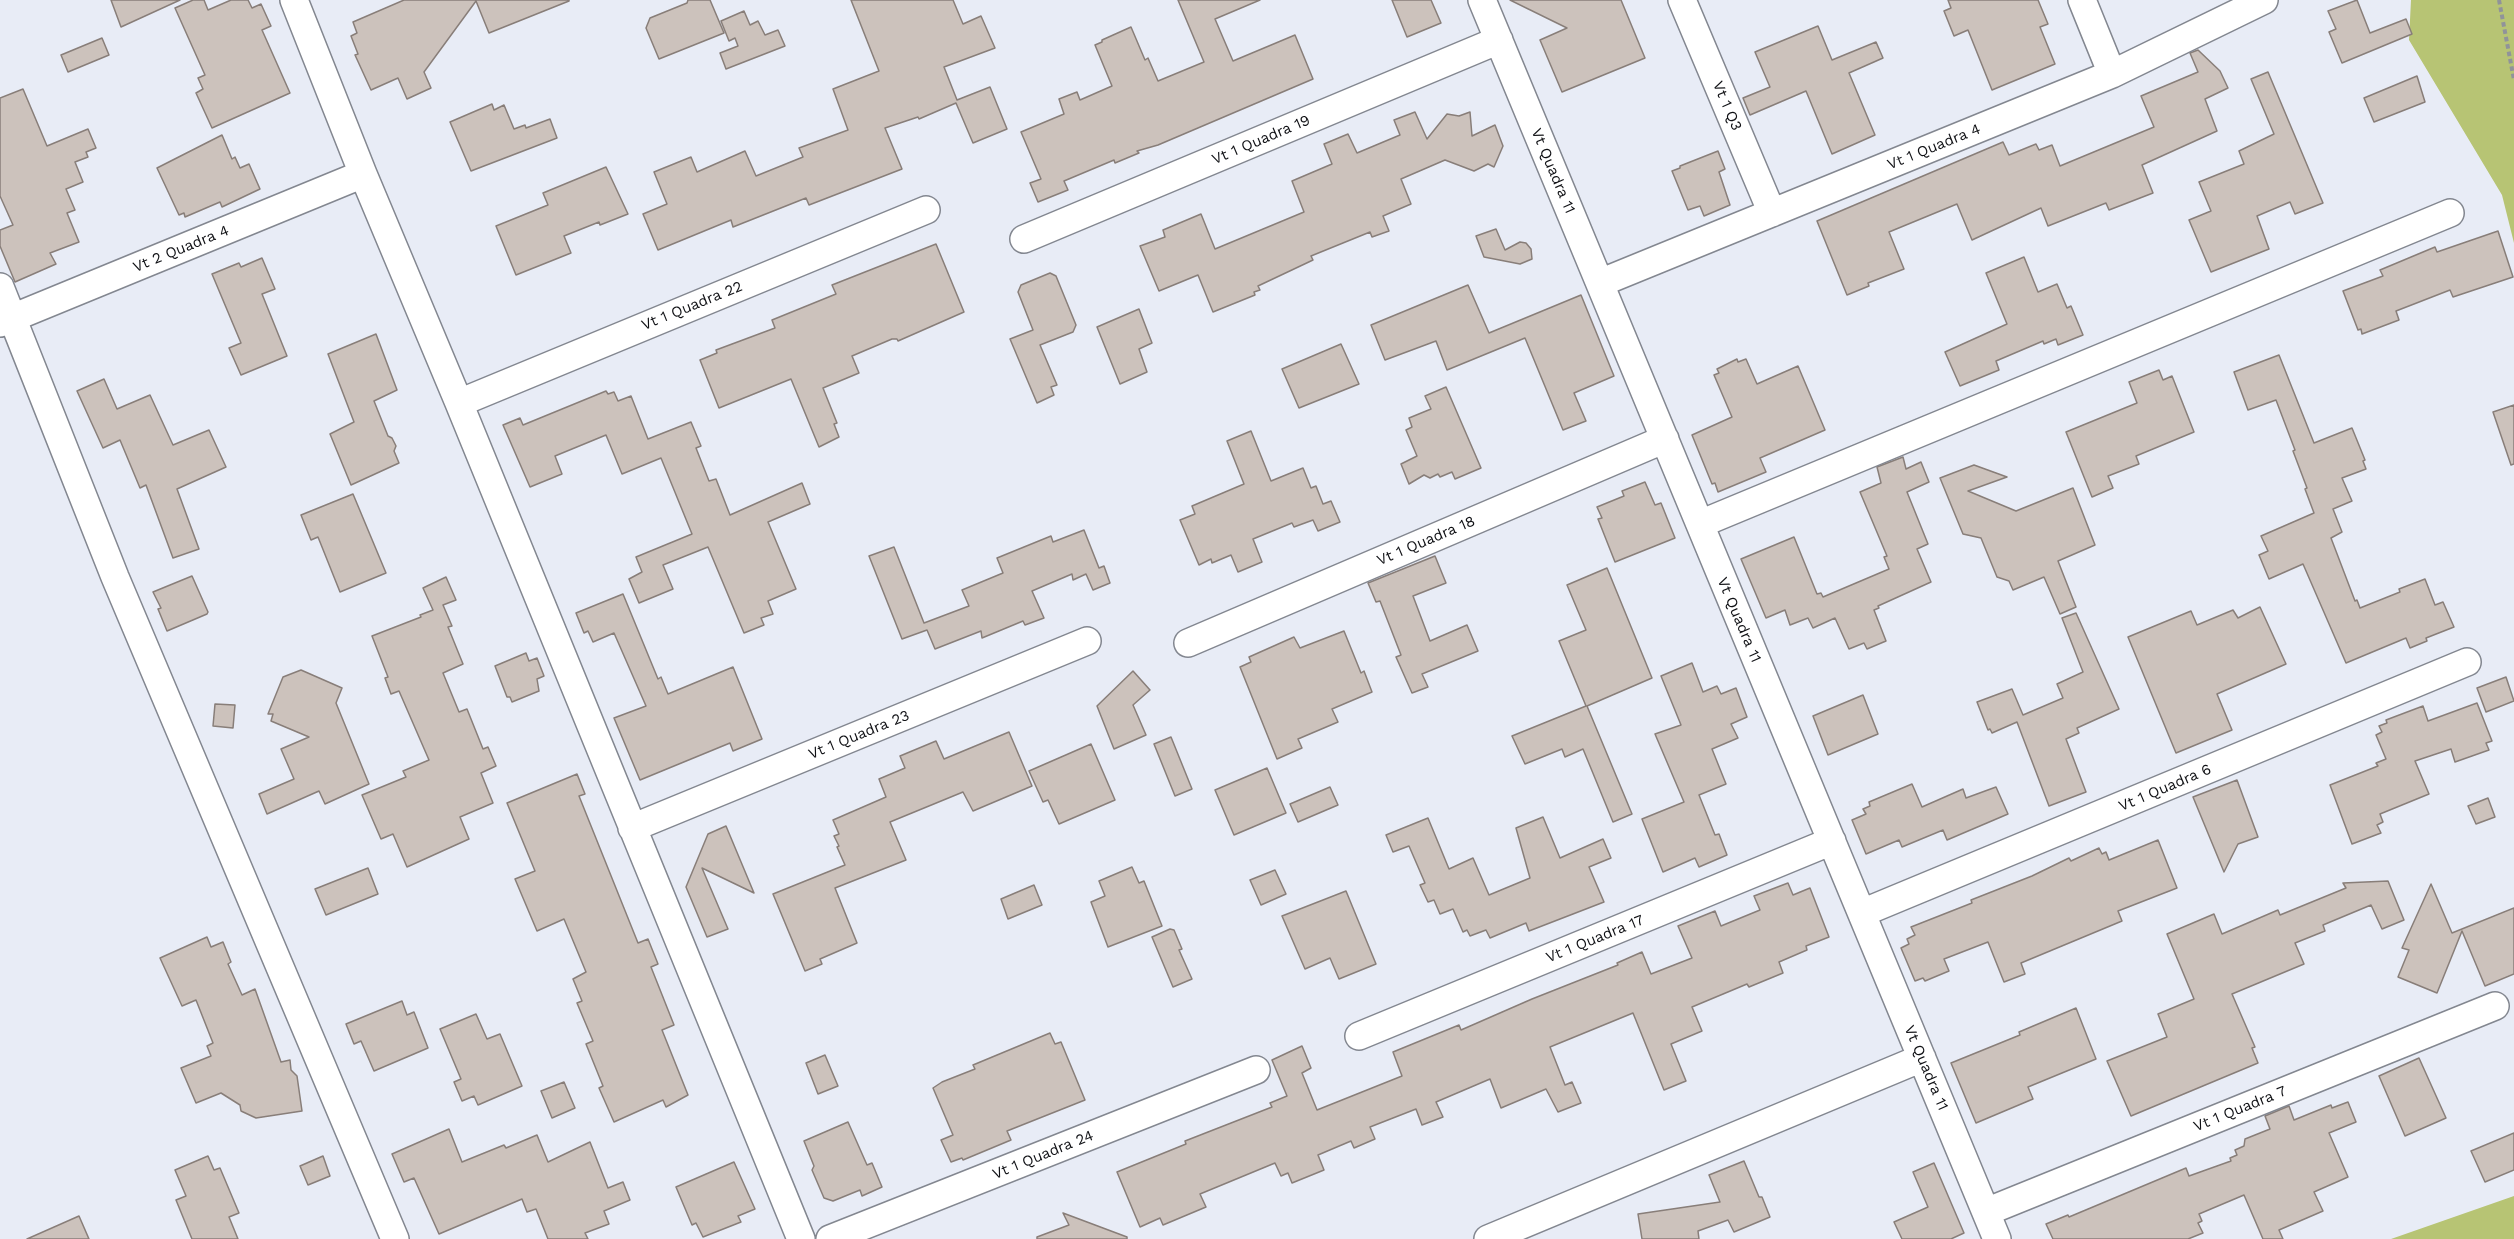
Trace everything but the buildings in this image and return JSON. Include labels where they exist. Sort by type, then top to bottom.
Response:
[{"type":"street","points":[[294,0],[363,174],[801,1239]]},
{"type":"street","name":"Vt Quadra 11","points":[[1482,0],[1997,1239]]},
{"type":"street","name":"Vt 1 Q3","points":[[1683,0],[1772,213]]},
{"type":"street","points":[[2082,0],[2112,74]]},
{"type":"street","name":"Vt 1 Quadra 4","points":[[1600,283],[2112,74],[2264,0]]},
{"type":"street","name":"Vt 1 Quadra 19","points":[[1024,239],[1499,40]]},
{"type":"street","name":"Vt 2 Quadra 4","points":[[6,320],[363,174]]},
{"type":"street","name":"Vt 1 Quadra 22","points":[[459,403],[926,210]]},
{"type":"street","points":[[1700,524],[2450,213]]},
{"type":"street","points":[[0,287],[6,320],[395,1239]]},
{"type":"street","name":"Vt 1 Quadra 18","points":[[1188,643],[1665,439]]},
{"type":"street","name":"Vt 1 Quadra 23","points":[[632,828],[1087,641]]},
{"type":"street","name":"Vt 1 Quadra 6","points":[[1862,913],[2468,662]]},
{"type":"street","name":"Vt 1 Quadra 17","points":[[1359,1036],[1832,841]]},
{"type":"street","name":"Vt 1 Quadra 7","points":[[1986,1212],[2495,1006]]},
{"type":"street","points":[[1488,1239],[1922,1058]]},
{"type":"street","name":"Vt 1 Quadra 24","points":[[830,1239],[1256,1070]]},
{"type":"path","points":[[2499,0],[2514,80]]},
{"type":"green space","points":[[2411,0],[2514,0],[2514,243],[2502,195],[2409,40]]},
{"type":"green space","points":[[2514,1196],[2514,1239],[2391,1239]]}]
